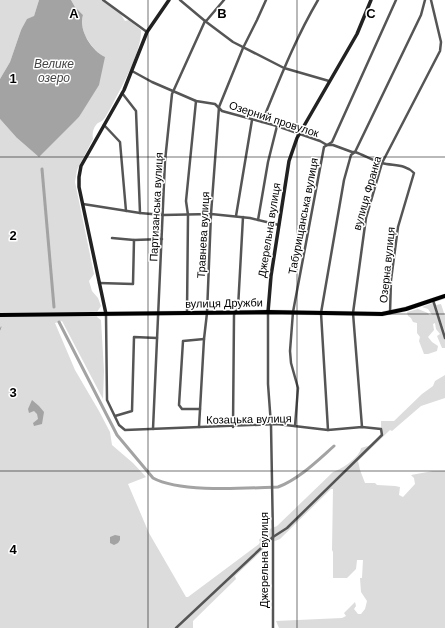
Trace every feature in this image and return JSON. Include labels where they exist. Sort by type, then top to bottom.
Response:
[{"type":"main road","points":[[106,314],[79,187],[81,166],[122,93],[147,32],[169,0]]},
{"type":"main road","name":"Джерельна вулиця","points":[[268,312],[271,276],[293,146],[357,34],[372,0]]},
{"type":"main road","name":"вулиця Дружби","points":[[0,315],[268,312],[390,313],[445,296]]},
{"type":"street","points":[[104,0],[147,32]]},
{"type":"street","points":[[180,0],[204,21],[243,48],[284,68],[329,82]]},
{"type":"street","name":"Партизанська вулиця","points":[[153,429],[165,161],[173,91],[204,21],[207,20],[224,0]]},
{"type":"street","name":"Травнева вулиця","points":[[199,428],[207,313],[211,214],[219,107],[243,48],[266,0]]},
{"type":"street","points":[[262,122],[284,68],[308,16],[318,0]]},
{"type":"street","name":"Табурищанська вулиця","points":[[295,426],[298,388],[291,363],[290,351],[292,312],[324,147],[332,142],[396,0]]},
{"type":"street","points":[[328,430],[321,312],[344,180],[351,155],[355,152],[421,15],[425,0]]},
{"type":"street","name":"вулиця Франка","points":[[362,427],[353,313],[363,230],[382,163],[440,51],[441,42],[431,0]]},
{"type":"street","name":"Озерний провулок","points":[[132,71],[196,101],[215,104],[222,111],[277,126],[320,141],[327,145],[333,145],[355,152],[382,163],[410,168],[414,173]]},
{"type":"street","points":[[122,93],[136,111],[140,213]]},
{"type":"street","points":[[187,313],[188,215],[186,201],[196,101]]},
{"type":"street","points":[[236,216],[252,120]]},
{"type":"street","points":[[103,125],[120,142],[126,211]]},
{"type":"street","points":[[258,220],[268,162],[277,126]]},
{"type":"street","name":"Озерна вулиця","points":[[390,313],[391,280],[398,227],[414,173]]},
{"type":"street","points":[[82,204],[163,215],[211,214],[236,216],[279,224]]},
{"type":"street","points":[[233,427],[234,315],[238,308],[243,217]]},
{"type":"street","points":[[112,238],[134,240],[162,239]]},
{"type":"street","points":[[99,283],[133,284],[134,240]]},
{"type":"street","points":[[433,300],[445,338]]},
{"type":"street","name":"Джерельна вулиця","points":[[268,312],[268,384],[272,425],[273,628]]},
{"type":"street","points":[[106,314],[107,400],[115,416],[132,411],[134,337],[157,338]]},
{"type":"street","points":[[200,409],[182,409],[179,405],[183,341],[204,339]]},
{"type":"street","name":"Козацька вулиця","points":[[115,416],[119,425],[125,430],[272,425],[328,430],[362,427],[381,429],[382,436],[287,528],[273,538]]},
{"type":"street","points":[[176,628],[273,538]]},
{"type":"shaded area","points":[[0,0],[39,0],[34,16],[21,30],[10,62],[0,79]]},
{"type":"shaded area","points":[[71,0],[101,0],[120,13],[125,21],[129,20],[141,30],[138,49],[130,70],[106,116],[94,128],[93,139],[77,170],[75,182],[94,274],[89,281],[92,291],[98,298],[101,306],[97,312],[97,317],[101,320],[104,371],[103,399],[62,321],[55,323],[75,370],[110,432],[112,445],[133,463],[146,477],[128,484],[149,533],[186,597],[259,544],[259,540],[265,531],[277,526],[333,472],[354,459],[361,448],[371,445],[381,434],[381,421],[394,421],[422,394],[433,386],[435,381],[445,375],[445,398],[421,406],[392,431],[390,430],[358,461],[365,483],[400,487],[399,495],[403,497],[415,484],[414,478],[411,475],[433,471],[445,471],[445,628],[279,628],[276,621],[342,618],[346,616],[344,613],[355,602],[356,606],[354,609],[358,614],[361,614],[365,609],[367,601],[361,592],[360,578],[362,578],[363,560],[357,560],[356,569],[347,578],[333,578],[333,489],[331,489],[280,539],[270,543],[235,576],[236,579],[193,621],[193,628],[0,628],[0,119],[16,137],[68,127],[79,117],[85,105],[101,55],[86,37],[82,26],[83,15],[75,7]]},
{"type":"shaded area","points":[[433,303],[445,340],[445,348],[442,348],[437,336],[440,334],[436,329],[435,323],[433,324],[434,330],[428,337],[438,346],[437,351],[424,354],[419,341],[420,337],[417,333],[417,323],[413,322],[408,316],[407,312],[418,309],[432,315],[428,309],[422,307]]},
{"type":"shaded area","points":[[441,304],[445,316],[445,333],[436,305]]},
{"type":"water","name":"Велике озеро","points":[[39,0],[71,0],[75,7],[83,15],[82,27],[87,39],[95,50],[105,57],[99,85],[79,117],[39,157],[16,137],[0,119],[0,79],[10,62],[21,30],[27,19],[34,16]]},
{"type":"water","points":[[32,400],[44,412],[42,424],[34,426],[33,423],[38,419],[37,414],[34,411],[29,413],[28,409]]},
{"type":"water","points":[[115,535],[120,536],[120,540],[114,545],[110,543],[110,537]]},
{"type":"waterway","points":[[42,169],[54,307]]},
{"type":"waterway","points":[[59,322],[117,435],[153,478],[165,483],[196,488],[232,489],[278,487],[286,484],[300,474],[334,446]]}]
